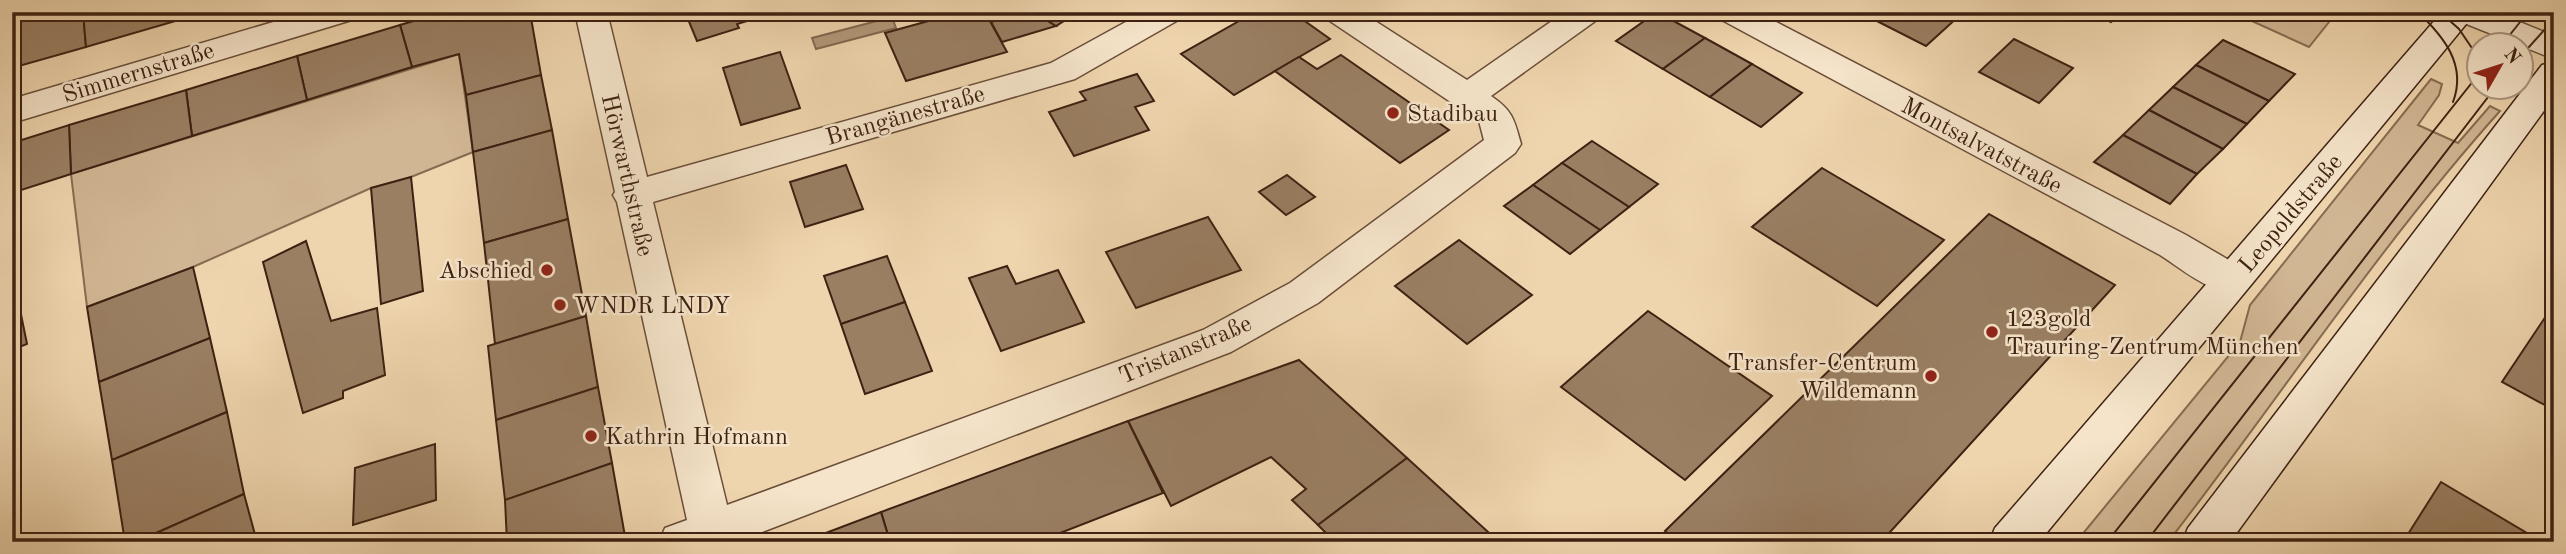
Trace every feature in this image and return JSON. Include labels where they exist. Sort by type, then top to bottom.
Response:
[{"type":"street","name":"Simmernstraße","points":[[12,111],[344,12]]},
{"type":"street","name":"Hörwarthstraße","points":[[591,12],[702,538]]},
{"type":"street","name":"Brangänestraße","points":[[631,195],[1063,71],[1169,12]]},
{"type":"street","points":[[1338,12],[1467,96],[1587,12]]},
{"type":"street","name":"Montsalvatstraße","points":[[1731,12],[2173,245],[2232,280]]},
{"type":"street","points":[[2463,12],[2554,48]]},
{"type":"street","name":"Leopoldstraße","points":[[2011,542],[2463,12]]},
{"type":"street","points":[[2204,542],[2554,72]]},
{"type":"street","name":"Tristanstraße","points":[[702,538],[1217,341],[1304,293],[1503,144],[1495,115],[1467,96]]},
{"type":"shaded area","points":[[2232,12],[2337,12],[2309,47]]},
{"type":"shaded area","points":[[892,17],[896,28],[816,49],[812,38]]},
{"type":"shaded area","points":[[459,54],[473,152],[411,177],[371,188],[193,267],[87,307],[71,174]]},
{"type":"shaded area","points":[[2431,79],[2442,84],[2439,95],[2418,125],[2458,143],[2490,106],[2500,111],[2371,269],[2168,542],[2076,542],[2240,342],[2250,305]]},
{"type":"building","points":[[47,12],[83,12],[86,47],[12,68],[12,22]]},
{"type":"building","points":[[83,12],[203,12],[203,13],[86,47]]},
{"type":"building","points":[[444,12],[530,12],[541,75],[466,95],[459,54],[412,67],[400,25]]},
{"type":"building","points":[[685,12],[798,12],[772,17],[771,14],[737,24],[739,28],[697,41]]},
{"type":"building","points":[[961,12],[985,12],[1007,52],[906,81],[885,33]]},
{"type":"building","points":[[1034,12],[1056,26],[1002,42],[991,22]]},
{"type":"building","points":[[1034,12],[1078,12],[1056,26]]},
{"type":"building","points":[[1255,12],[1292,12],[1330,39],[1234,95],[1181,54]]},
{"type":"building","points":[[1657,12],[1705,38],[1663,69],[1616,41]]},
{"type":"building","points":[[1951,12],[1959,16],[1926,46],[1863,14]]},
{"type":"building","points":[[2091,12],[2123,12],[2111,22]]},
{"type":"building","points":[[400,25],[412,67],[307,100],[297,56]]},
{"type":"building","points":[[1705,38],[1752,64],[1710,97],[1663,69]]},
{"type":"building","points":[[2014,39],[2073,68],[2039,103],[1979,72]]},
{"type":"building","points":[[2223,40],[2295,74],[2269,101],[2196,65]]},
{"type":"building","points":[[780,52],[800,108],[741,125],[723,68]]},
{"type":"building","points":[[1341,55],[1449,130],[1400,163],[1275,71],[1299,57],[1317,69]]},
{"type":"building","points":[[297,56],[307,100],[192,136],[186,90]]},
{"type":"building","points":[[1752,64],[1802,93],[1761,127],[1710,97]]},
{"type":"building","points":[[2196,65],[2269,101],[2247,124],[2173,87]]},
{"type":"building","points":[[1137,74],[1154,101],[1135,107],[1149,130],[1074,156],[1049,112],[1086,100],[1080,92]]},
{"type":"building","points":[[541,75],[552,130],[473,152],[466,95]]},
{"type":"building","points":[[2173,87],[2247,124],[2223,149],[2149,110]]},
{"type":"building","points":[[186,90],[192,136],[71,174],[69,125]]},
{"type":"building","points":[[2149,110],[2223,149],[2197,174],[2123,135]]},
{"type":"building","points":[[69,125],[71,174],[12,193],[12,143]]},
{"type":"building","points":[[552,130],[568,219],[484,243],[473,152]]},
{"type":"building","points":[[2123,135],[2197,174],[2170,204],[2094,162]]},
{"type":"building","points":[[1592,141],[1658,184],[1629,207],[1562,163]]},
{"type":"building","points":[[1562,163],[1629,207],[1600,230],[1533,185]]},
{"type":"building","points":[[846,165],[863,209],[805,227],[790,182]]},
{"type":"building","points":[[1822,168],[1944,240],[1877,306],[1752,227]]},
{"type":"building","points":[[1287,175],[1315,197],[1286,215],[1259,192]]},
{"type":"building","points":[[411,177],[423,291],[381,304],[371,188]]},
{"type":"building","points":[[1533,185],[1600,230],[1570,254],[1504,206]]},
{"type":"building","points":[[1989,214],[2115,285],[1881,542],[1678,542],[1665,531]]},
{"type":"building","points":[[1208,217],[1241,270],[1136,308],[1106,252]]},
{"type":"building","points":[[568,219],[586,316],[495,344],[484,243]]},
{"type":"building","points":[[1459,240],[1532,295],[1467,344],[1395,286]]},
{"type":"building","points":[[306,241],[331,321],[377,308],[385,375],[343,391],[343,398],[303,413],[263,262]]},
{"type":"building","points":[[887,256],[905,302],[841,324],[824,276]]},
{"type":"building","points":[[1007,266],[1016,284],[1058,270],[1084,322],[1001,351],[969,278]]},
{"type":"building","points":[[193,267],[210,338],[99,382],[87,307]]},
{"type":"building","points":[[12,270],[27,344],[12,350]]},
{"type":"building","points":[[905,302],[932,371],[865,394],[841,324]]},
{"type":"building","points":[[2554,304],[2554,410],[2502,382]]},
{"type":"building","points":[[1648,311],[1772,396],[1685,480],[1561,387]]},
{"type":"building","points":[[586,316],[598,387],[496,420],[488,346]]},
{"type":"building","points":[[210,338],[227,412],[112,460],[99,382]]},
{"type":"building","points":[[1299,360],[1407,458],[1318,525],[1292,500],[1306,489],[1271,457],[1171,506],[1128,421]]},
{"type":"building","points":[[598,387],[612,463],[505,500],[496,420]]},
{"type":"building","points":[[227,412],[244,494],[136,542],[125,542],[112,460]]},
{"type":"building","points":[[1128,421],[1163,493],[1037,542],[890,542],[881,512]]},
{"type":"building","points":[[435,444],[436,500],[353,525],[355,468]]},
{"type":"building","points":[[1407,458],[1499,542],[1335,542],[1318,525]]},
{"type":"building","points":[[612,463],[626,542],[507,542],[505,500]]},
{"type":"building","points":[[2441,482],[2542,542],[2403,542]]},
{"type":"building","points":[[244,494],[257,542],[136,542]]},
{"type":"building","points":[[881,512],[890,542],[802,542]]},
{"type":"tram line","points":[[2418,12],[2451,52],[2457,76],[2453,102]]},
{"type":"tram line","points":[[2440,12],[2464,36]]},
{"type":"tram line","points":[[2512,32],[2528,12]]},
{"type":"tram line","points":[[2534,41],[2554,19]]},
{"type":"tram line","points":[[2107,542],[2464,93]]},
{"type":"tram line","points":[[2146,542],[2484,102]]},
{"type":"place","name":"Stadibau","points":[[1393,113]]},
{"type":"place","name":"Abschied","points":[[547,270]]},
{"type":"place","name":"WNDR LNDY","points":[[560,305]]},
{"type":"place","name":"123gold Trauring-Zentrum München","points":[[1992,332]]},
{"type":"place","name":"Transfer-Centrum Wildemann","points":[[1931,376]]},
{"type":"place","name":"Kathrin Hofmann","points":[[591,436]]}]
